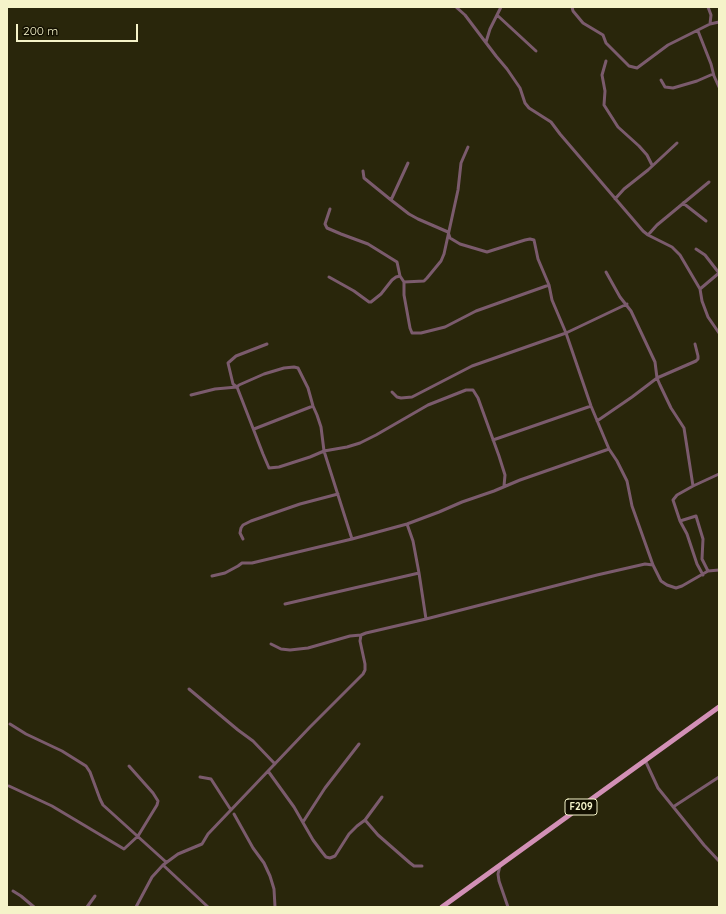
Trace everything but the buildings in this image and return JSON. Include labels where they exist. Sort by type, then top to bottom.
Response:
[{"type":"main road","name":"F209","points":[[442,907],[719,707]]},
{"type":"street","points":[[456,7],[465,15],[507,69],[520,88],[525,103],[529,108],[551,122],[636,224],[648,235],[672,246],[677,251],[700,288],[705,311],[719,333]]},
{"type":"street","points":[[486,42],[490,29],[501,7]]},
{"type":"street","points":[[572,7],[573,11],[583,23],[603,34],[606,43],[629,66],[637,68],[668,45],[710,24],[719,22]]},
{"type":"street","points":[[708,7],[711,15],[710,24]]},
{"type":"street","points":[[497,15],[536,51]]},
{"type":"street","points":[[698,31],[719,87]]},
{"type":"street","points":[[606,61],[602,75],[604,106],[618,128],[647,155],[652,165]]},
{"type":"street","points":[[661,80],[665,87],[673,88],[697,81],[713,74]]},
{"type":"street","points":[[615,199],[677,143]]},
{"type":"street","points":[[404,282],[424,281],[444,254],[458,190],[461,163],[468,147]]},
{"type":"street","points":[[391,200],[408,163]]},
{"type":"street","points":[[363,171],[364,178],[391,200],[418,219],[448,232],[450,238],[456,242],[487,252],[525,240],[534,240],[538,259],[549,285],[552,300],[566,333],[591,406],[609,449],[627,481],[632,506],[653,565],[661,580],[673,587],[679,587],[708,571],[719,570]]},
{"type":"street","points":[[648,235],[657,225],[709,182]]},
{"type":"street","points":[[683,203],[706,221]]},
{"type":"street","points":[[330,209],[324,224],[326,228],[368,244],[398,262],[400,276],[404,282],[404,295],[412,333],[415,334],[445,327],[476,311],[549,285]]},
{"type":"street","points":[[696,249],[705,255],[719,273],[700,288]]},
{"type":"street","points":[[606,272],[620,297],[631,311],[655,362],[657,378],[671,408],[684,428],[693,486]]},
{"type":"street","points":[[329,277],[354,291],[369,302],[372,302],[381,294],[392,280],[400,276]]},
{"type":"street","points":[[392,392],[397,397],[401,398],[412,397],[472,366],[566,333],[626,304]]},
{"type":"street","points":[[267,344],[236,356],[228,363],[233,384],[237,387],[263,454],[270,468],[310,457],[324,451],[360,443],[428,405],[466,390],[473,390],[476,393],[494,440],[505,475],[504,486]]},
{"type":"street","points":[[597,421],[657,378],[696,361],[698,356],[695,344]]},
{"type":"street","points":[[191,395],[215,389],[237,387],[264,374],[294,367],[298,368],[308,388],[321,427],[324,451],[352,539]]},
{"type":"street","points":[[254,429],[313,406]]},
{"type":"street","points":[[494,440],[591,406]]},
{"type":"street","points":[[212,576],[225,573],[242,563],[252,563],[407,524],[504,486],[609,449]]},
{"type":"street","points":[[703,575],[697,564],[673,500],[677,495],[719,474]]},
{"type":"street","points":[[243,539],[240,533],[241,528],[243,525],[251,521],[293,506],[338,494]]},
{"type":"street","points":[[680,521],[696,516],[703,539],[702,559],[708,571]]},
{"type":"street","points":[[407,524],[413,541],[426,619]]},
{"type":"street","points":[[271,644],[281,649],[290,650],[308,648],[350,636],[361,635],[426,619],[597,575],[644,564],[653,565]]},
{"type":"street","points":[[285,604],[419,573]]},
{"type":"street","points":[[136,907],[152,877],[163,865],[178,854],[202,844],[208,834],[363,674],[365,664],[360,641],[361,635]]},
{"type":"street","points":[[189,688],[253,741],[275,764]]},
{"type":"street","points":[[10,724],[26,734],[62,751],[86,766],[90,772],[103,805],[166,862]]},
{"type":"street","points":[[303,822],[325,788],[359,744]]},
{"type":"street","points":[[645,760],[658,788],[672,807],[704,845],[719,860]]},
{"type":"street","points":[[9,786],[52,806],[124,850],[138,836],[158,801],[129,766]]},
{"type":"street","points":[[268,771],[303,822],[313,840],[322,852],[330,858],[335,856],[357,826],[365,820],[382,797]]},
{"type":"street","points":[[200,777],[211,779],[231,810]]},
{"type":"street","points":[[672,807],[719,777]]},
{"type":"street","points":[[234,814],[252,848],[264,863],[270,876],[274,889],[275,907]]},
{"type":"street","points":[[365,820],[378,835],[410,863],[414,866],[422,866]]},
{"type":"street","points":[[163,865],[208,907]]},
{"type":"street","points":[[500,866],[498,874],[499,881],[508,907]]},
{"type":"street","points":[[13,891],[34,907]]},
{"type":"street","points":[[87,907],[95,896]]}]
